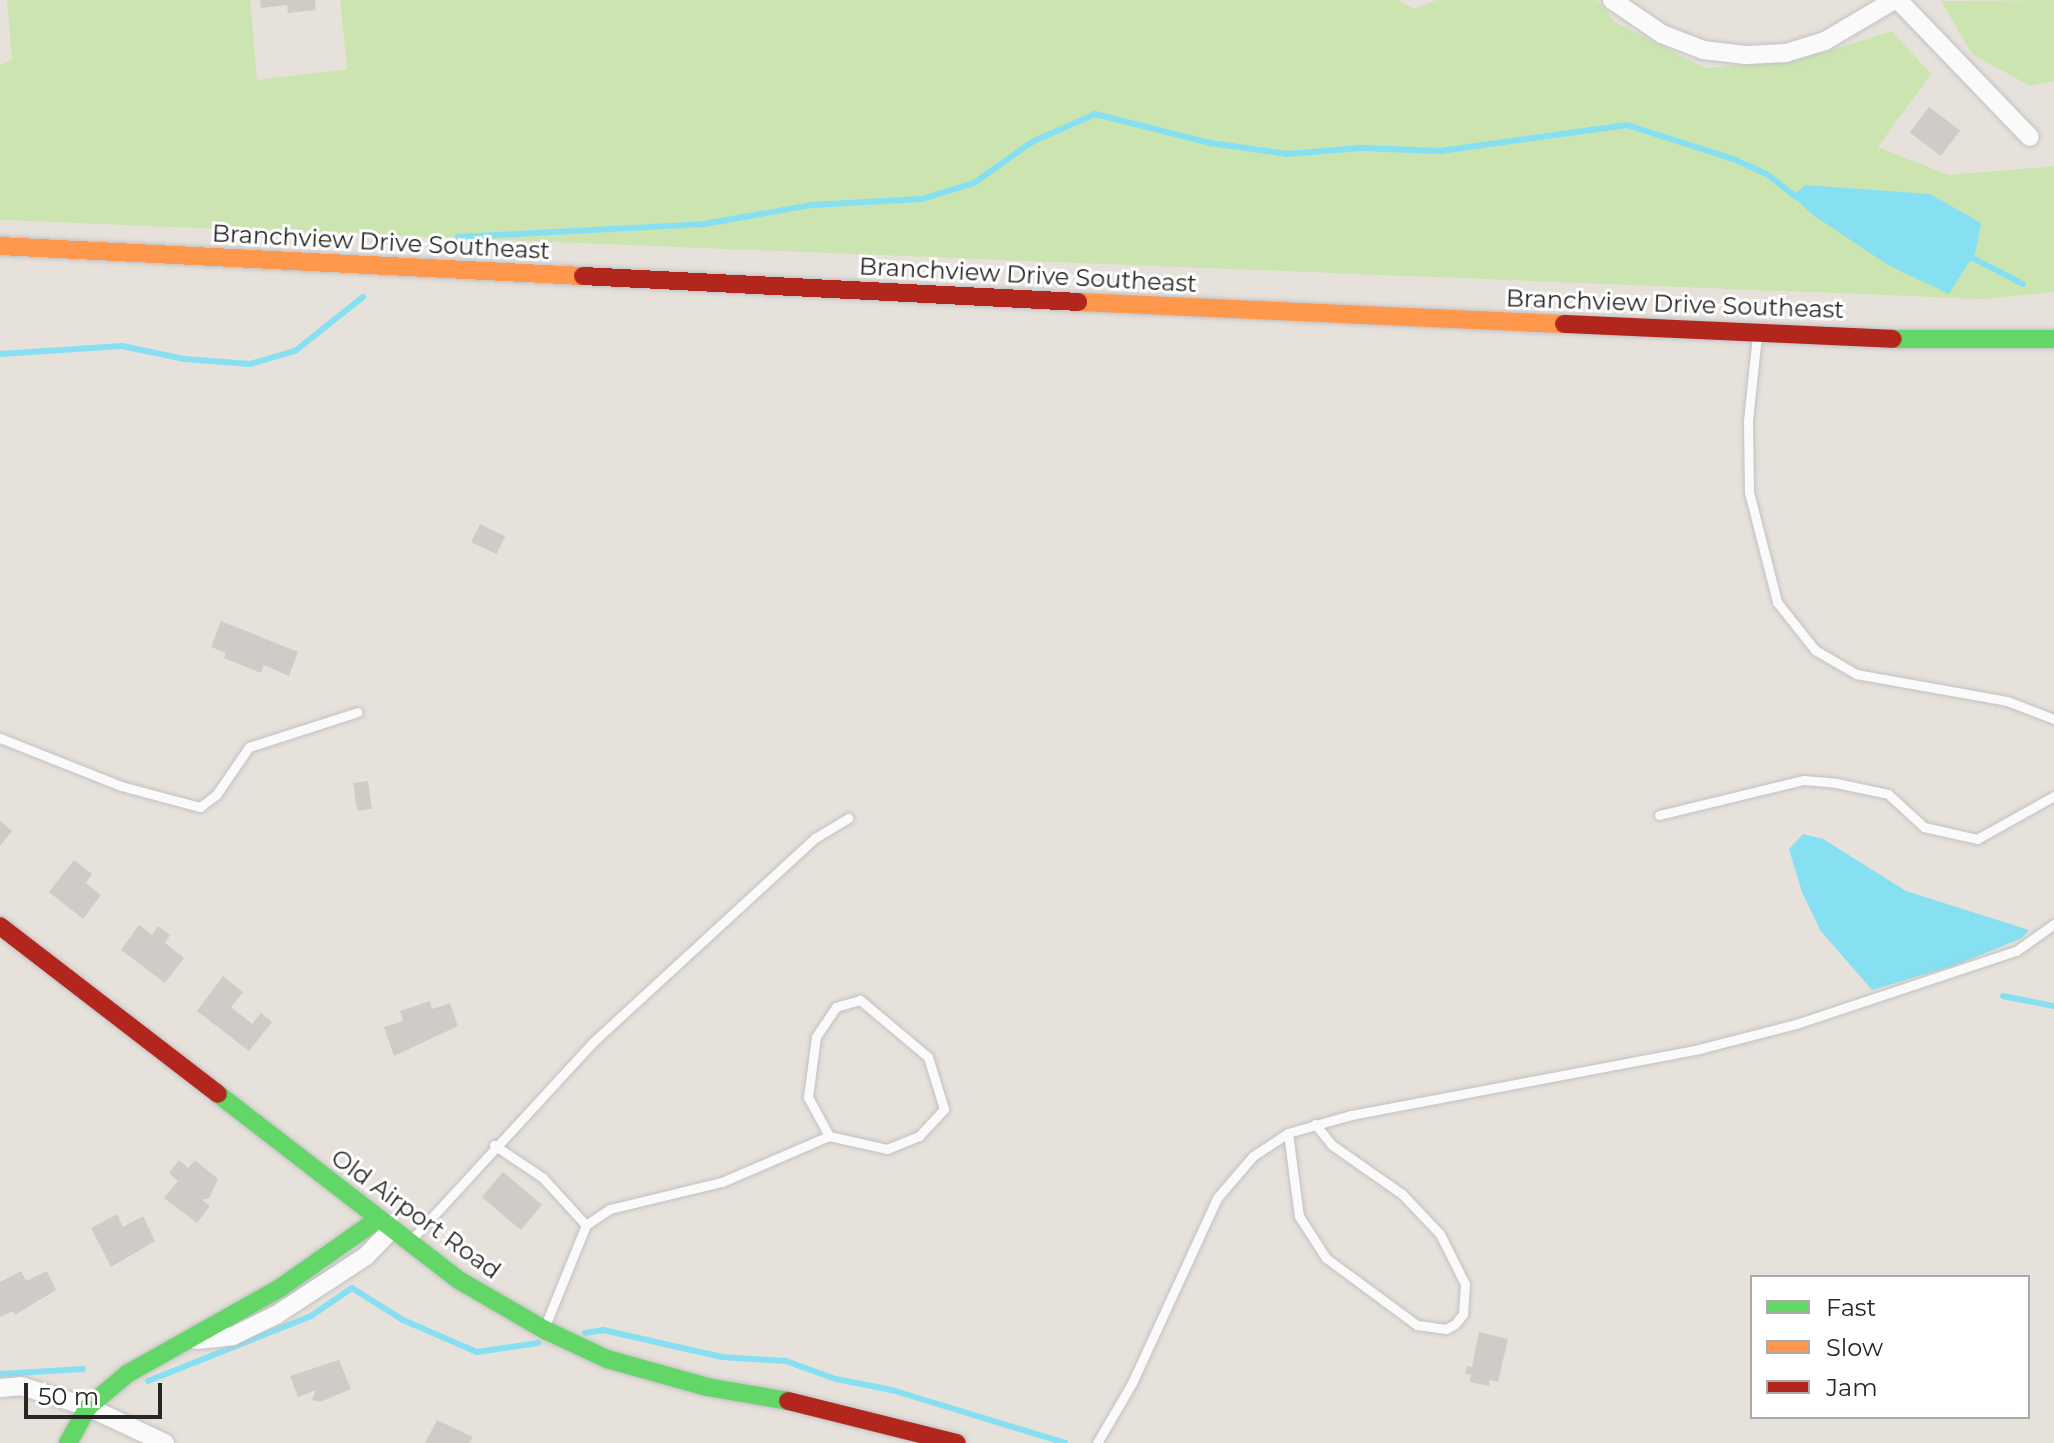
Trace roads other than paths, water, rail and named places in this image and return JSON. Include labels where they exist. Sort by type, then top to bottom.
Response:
[{"type":"main road","name":"Branchview Drive Southeast","points":[[0,246],[1958,342],[2054,339]]},
{"type":"main road","name":"Old Airport Road","points":[[0,926],[457,1279],[543,1329],[607,1359],[707,1387],[784,1400],[957,1443]]},
{"type":"main road","points":[[68,1443],[88,1407],[127,1374],[280,1288],[385,1224]]},
{"type":"street","points":[[1612,0],[1662,34],[1703,50],[1746,55],[1786,53],[1825,41],[1896,0],[2030,137]]},
{"type":"street","points":[[0,1388],[21,1386],[88,1407],[165,1443]]},
{"type":"lane","points":[[1758,332],[1748,421],[1749,492],[1777,602],[1815,650],[1856,674],[2007,701],[2054,719]]},
{"type":"lane","points":[[0,738],[108,781],[200,807],[216,795],[249,747],[358,712]]},
{"type":"lane","points":[[1659,815],[1804,780],[1888,794],[1924,827],[1977,839],[2054,796]]},
{"type":"lane","points":[[409,1242],[494,1145],[592,1043],[815,838],[848,818]]},
{"type":"lane","points":[[1097,1443],[1146,1354],[1191,1246],[1217,1198],[1253,1156],[1288,1133],[1315,1124],[1699,1049],[1796,1024],[2016,951],[2054,924]]},
{"type":"lane","points":[[543,1329],[586,1225],[610,1209],[722,1182],[829,1136],[896,1147],[919,1136],[944,1109],[928,1057],[860,1000],[836,1007],[816,1037],[808,1097],[829,1136]]},
{"type":"lane","points":[[1288,1133],[1287,1157],[1299,1216],[1326,1258],[1417,1325],[1446,1329],[1455,1324],[1463,1314],[1465,1284],[1440,1234],[1402,1194],[1332,1145],[1315,1124]]},
{"type":"lane","points":[[494,1145],[542,1177],[586,1225]]},
{"type":"water","points":[[1805,185],[1930,194],[1981,223],[1976,251],[1949,294],[1888,265],[1813,215],[1792,196]]},
{"type":"water","points":[[1803,834],[1823,839],[1906,891],[2029,930],[2022,938],[1956,965],[1872,990],[1820,930],[1802,892],[1789,849]]},
{"type":"waterway","points":[[458,237],[704,224],[812,205],[922,199],[974,183],[1032,142],[1095,114],[1210,143],[1287,154],[1361,148],[1440,151],[1627,125],[1736,160],[1768,175],[1797,198]]},
{"type":"waterway","points":[[1967,255],[2023,284]]},
{"type":"waterway","points":[[0,354],[122,346],[184,359],[250,364],[295,351],[363,297]]},
{"type":"waterway","points":[[2003,996],[2054,1006]]},
{"type":"waterway","points":[[148,1381],[311,1316],[352,1288],[403,1320],[477,1352],[538,1343]]},
{"type":"waterway","points":[[585,1333],[603,1330],[722,1357],[786,1361],[836,1379],[892,1390],[1065,1443]]},
{"type":"waterway","points":[[0,1374],[83,1369]]}]
